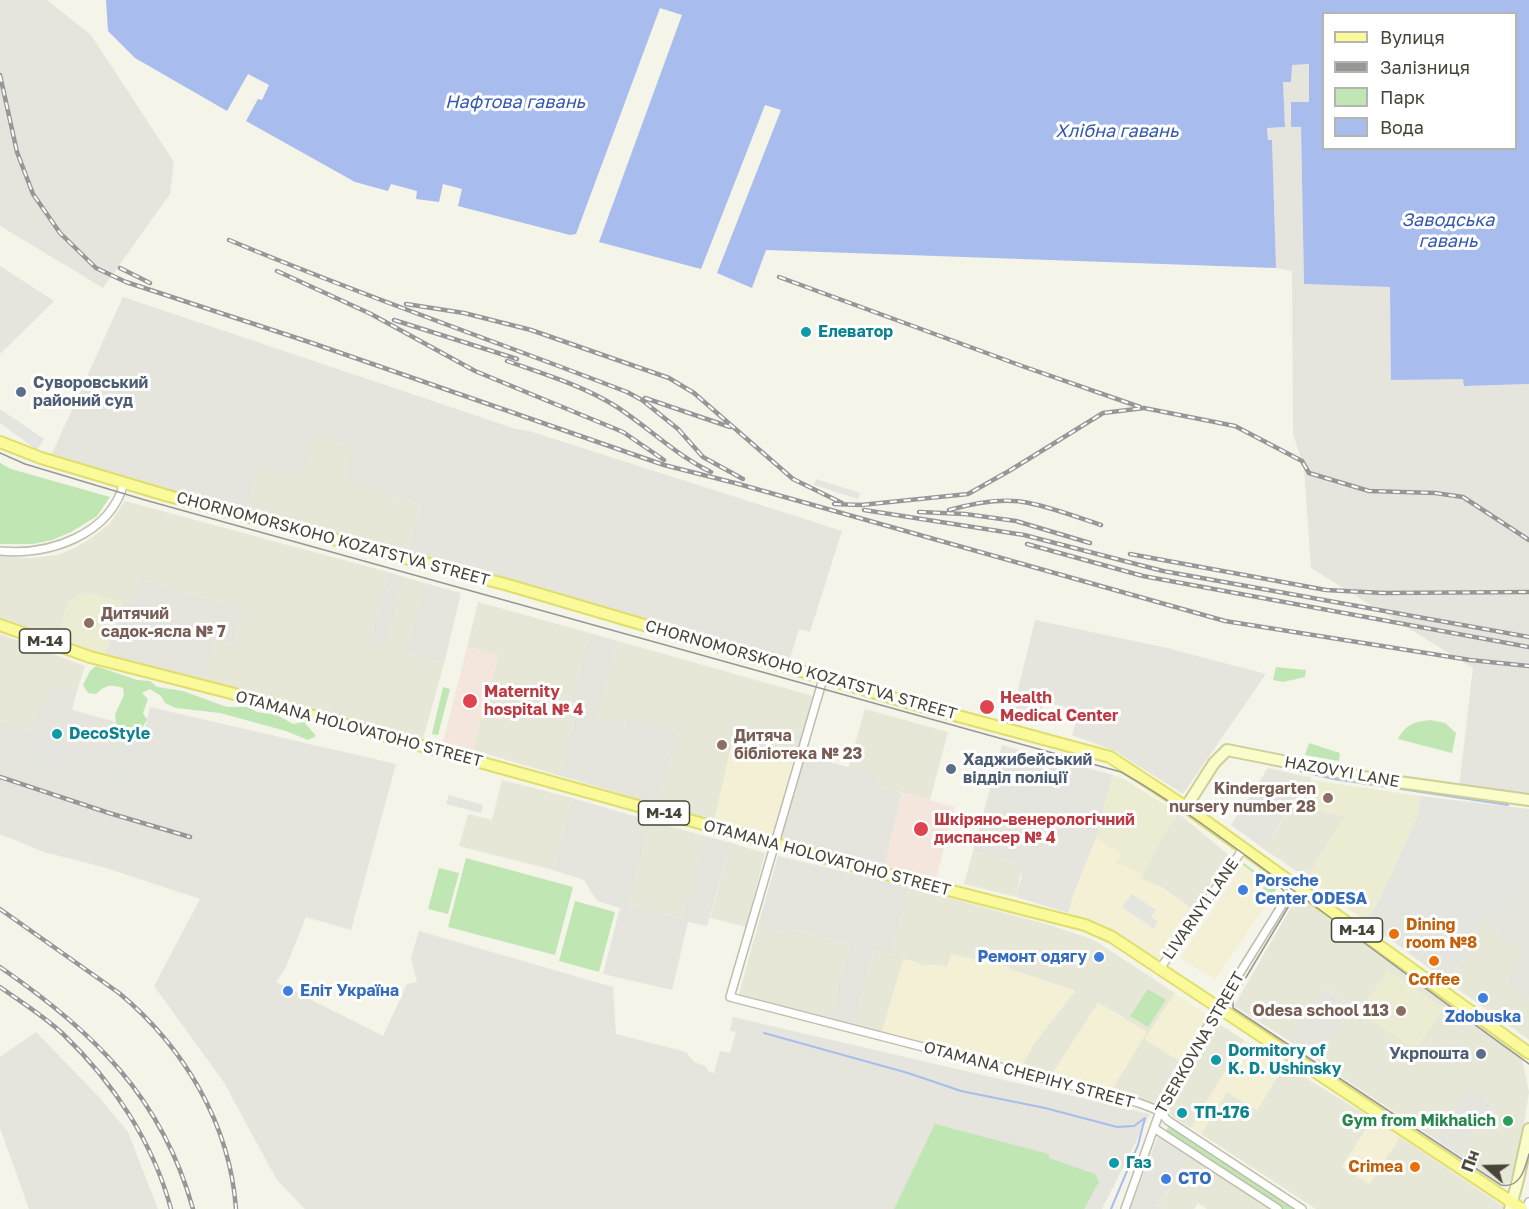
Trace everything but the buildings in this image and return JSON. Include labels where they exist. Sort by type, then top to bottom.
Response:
[{"type":"main road","name":"CHORNOMORSKOHO KOZATSTVA STREET","points":[[0,442],[19,451],[124,483],[418,563],[508,585],[823,678],[1110,757],[1186,807],[1529,1053]]},
{"type":"main road","name":"OTAMANA HOLOVATOHO STREET","points":[[0,625],[90,657],[227,692],[774,845],[1085,925],[1112,937],[1511,1205],[1524,1209]]},
{"type":"street","points":[[0,551],[36,551],[74,539],[95,526],[110,512],[121,496],[124,483]]},
{"type":"street","points":[[774,845],[823,678]]},
{"type":"street","name":"HAZOVYI LANE","points":[[1186,807],[1214,763],[1227,750],[1364,777],[1529,800]]},
{"type":"street","name":"OTAMANA CHEPIHY STREET","points":[[774,845],[730,997],[1139,1103],[1160,1111],[1167,1120],[1302,1209]]},
{"type":"street","name":"LIVARNYI LANE","points":[[1160,970],[1243,849]]},
{"type":"street","name":"TSERKOVNA STREET","points":[[1125,1209],[1160,1111],[1218,1008],[1294,886]]},
{"type":"street","points":[[1154,1128],[1278,1209]]},
{"type":"street","points":[[1511,1205],[1529,1129]]},
{"type":"street","points":[[1524,1209],[1529,1202]]},
{"type":"shaded area","points":[[0,0],[47,0],[91,35],[174,162],[170,194],[103,288],[0,226]]},
{"type":"shaded area","points":[[1309,64],[1309,102],[1291,102],[1301,127],[1304,284],[1390,287],[1464,379],[1464,386],[1529,384],[1529,796],[1459,787],[1473,668],[1311,568],[1304,468],[1293,434],[1292,271],[1276,268],[1272,141],[1268,141],[1267,128],[1285,127],[1283,82],[1291,65]]},
{"type":"shaded area","points":[[0,266],[54,301],[0,354]]},
{"type":"shaded area","points":[[123,297],[516,429],[529,431],[842,531],[810,632],[799,629],[790,658],[405,558],[421,504],[343,481],[353,447],[315,435],[302,479],[259,468],[245,516],[50,458]]},
{"type":"shaded area","points":[[0,409],[44,439],[37,450],[0,423]]},
{"type":"shaded area","points":[[315,435],[354,447],[344,476],[393,496],[421,504],[405,558],[245,516],[259,468]]},
{"type":"shaded area","points":[[816,479],[860,493],[858,499],[814,485]]},
{"type":"shaded area","points":[[125,501],[388,572],[369,643],[385,647],[404,577],[425,583],[405,653],[444,664],[421,746],[204,683],[215,640],[234,644],[244,609],[139,579],[131,604],[84,593],[55,644],[0,619],[0,556],[33,558],[57,555],[73,549],[110,523]]},
{"type":"shaded area","points":[[388,572],[404,577],[385,648],[369,643]]},
{"type":"shaded area","points":[[139,579],[244,609],[234,644],[215,641],[204,683],[104,660],[122,601],[131,604]]},
{"type":"shaded area","points":[[425,583],[461,593],[444,664],[405,653]]},
{"type":"shaded area","name":"Дитячий садок-ясла № 7","points":[[84,593],[122,601],[104,660],[55,644],[68,601]]},
{"type":"shaded area","points":[[478,602],[590,633],[570,701],[579,703],[558,775],[473,750],[498,655],[467,647]]},
{"type":"shaded area","points":[[1035,620],[1167,648],[1266,674],[1183,794],[1115,751],[1072,735],[1079,711],[1044,702],[1039,722],[1012,714]]},
{"type":"shaded area","points":[[590,633],[618,641],[597,717],[624,725],[627,717],[679,732],[658,805],[558,775],[579,703],[570,701]]},
{"type":"shaded area","points":[[0,634],[85,666],[77,691],[54,685],[47,704],[40,703],[30,731],[0,720]]},
{"type":"shaded area","points":[[618,641],[813,696],[796,761],[732,744],[714,821],[658,805],[679,732],[626,718],[624,725],[596,717]]},
{"type":"shaded area","name":"Maternity hospital № 4","points":[[467,647],[498,655],[473,750],[443,742]]},
{"type":"shaded area","points":[[54,685],[77,691],[72,710],[116,722],[112,737],[135,740],[143,737],[150,707],[396,764],[351,930],[306,917],[285,969],[276,982],[383,1036],[407,984],[417,982],[411,958],[419,931],[613,987],[616,1034],[686,1052],[694,1062],[705,1066],[709,1072],[714,1073],[720,1051],[730,1053],[736,1032],[730,1031],[733,1017],[1150,1114],[1102,1209],[305,1209],[277,1180],[223,1081],[154,986],[200,899],[106,868],[44,852],[0,834],[0,720],[30,731],[40,702],[47,703]]},
{"type":"shaded area","points":[[865,709],[948,732],[930,800],[874,785],[877,775],[848,768]]},
{"type":"shaded area","points":[[32,736],[72,748],[89,747],[87,756],[70,757],[30,742]]},
{"type":"shaded area","points":[[112,737],[135,740],[140,738],[138,751],[126,757],[107,753]]},
{"type":"shaded area","points":[[20,744],[66,759],[65,762],[48,763],[18,751]]},
{"type":"shaded area","points":[[732,744],[796,761],[774,837],[714,821]]},
{"type":"shaded area","points":[[1002,745],[1113,775],[1096,838],[1068,913],[1016,897],[1022,875],[1019,875],[1022,865],[973,851]]},
{"type":"shaded area","points":[[804,755],[877,775],[875,785],[902,793],[883,872],[779,840]]},
{"type":"shaded area","points":[[75,761],[140,773],[138,782],[74,764]]},
{"type":"shaded area","points":[[1268,768],[1303,776],[1295,801],[1264,849],[1231,825]]},
{"type":"shaded area","points":[[1113,775],[1124,779],[1178,813],[1164,833],[1143,875],[1123,865],[1115,864],[1121,854],[1096,838]]},
{"type":"shaded area","points":[[1303,776],[1311,777],[1307,808],[1345,816],[1307,878],[1264,849],[1295,801]]},
{"type":"shaded area","points":[[502,780],[572,798],[553,870],[459,846],[468,814],[492,820]]},
{"type":"shaded area","points":[[1311,780],[1420,796],[1417,817],[1377,905],[1365,921],[1307,878],[1345,816],[1306,808]]},
{"type":"shaded area","points":[[1004,785],[1082,807],[1078,821],[1000,800]]},
{"type":"shaded area","name":"Шкіряно-венерологічний диспансер № 4","points":[[902,793],[955,807],[934,886],[883,872]]},
{"type":"shaded area","points":[[449,795],[483,805],[481,813],[446,804]]},
{"type":"shaded area","points":[[1420,796],[1529,809],[1529,998],[1507,982],[1523,950],[1500,936],[1491,923],[1484,919],[1448,982],[1365,921],[1377,905],[1417,817]]},
{"type":"shaded area","points":[[572,798],[651,821],[629,904],[681,919],[705,836],[731,843],[707,926],[688,922],[672,990],[603,974],[620,908],[597,901],[584,880],[553,870]]},
{"type":"shaded area","points":[[1422,798],[1529,813],[1529,876],[1522,875],[1518,892],[1515,891],[1507,916],[1486,906],[1482,913],[1485,915],[1484,919],[1460,965],[1377,905],[1418,817]]},
{"type":"shaded area","points":[[1178,813],[1229,855],[1193,910],[1163,888],[1141,879],[1164,833]]},
{"type":"shaded area","points":[[651,821],[705,836],[681,919],[629,904]]},
{"type":"shaded area","points":[[1096,838],[1121,854],[1116,864],[1143,875],[1142,879],[1163,888],[1193,910],[1158,960],[1107,927],[1068,913]]},
{"type":"shaded area","points":[[731,843],[765,853],[746,927],[710,918]]},
{"type":"shaded area","points":[[973,851],[1022,865],[1016,897],[964,884]]},
{"type":"shaded area","points":[[778,856],[909,887],[891,955],[874,951],[852,1031],[827,1026],[849,944],[791,929],[789,935],[758,925]]},
{"type":"shaded area","points":[[1243,864],[1277,889],[1215,980],[1180,958]]},
{"type":"shaded area","points":[[909,887],[1053,926],[1094,940],[1175,993],[1145,1039],[1182,1063],[1157,1106],[1109,1094],[1130,1060],[1125,1018],[1098,1003],[1047,1082],[1018,1073],[1033,1045],[1075,991],[1009,969],[1009,967],[952,955],[948,968],[940,965],[922,966],[880,1039],[852,1031],[874,951],[891,955]]},
{"type":"shaded area","points":[[1300,892],[1521,1054],[1529,1092],[1515,1179],[1510,1183],[1502,1184],[1459,1155],[1493,1105],[1469,1088],[1435,1139],[1316,1060],[1352,1007],[1325,988],[1288,1040],[1234,1006]]},
{"type":"shaded area","points":[[1132,894],[1156,910],[1151,917],[1158,922],[1154,929],[1122,907]]},
{"type":"shaded area","points":[[1484,919],[1491,923],[1500,936],[1523,950],[1507,982],[1529,998],[1529,1040],[1448,982]]},
{"type":"shaded area","points":[[758,925],[789,935],[791,929],[849,944],[827,1026],[737,1001]]},
{"type":"shaded area","points":[[951,954],[1009,967],[1009,969],[1075,991],[1033,1045],[1018,1073],[880,1039],[903,959],[923,966],[940,965],[947,968]]},
{"type":"shaded area","name":"Odesa school 113","points":[[1388,970],[1444,1008],[1415,1050],[1359,1012]]},
{"type":"shaded area","points":[[1324,988],[1352,1007],[1316,1060],[1288,1040]]},
{"type":"shaded area","points":[[1175,993],[1204,1013],[1206,1017],[1205,1023],[1182,1063],[1145,1039]]},
{"type":"shaded area","points":[[1098,1003],[1147,1032],[1109,1094],[1047,1082]]},
{"type":"shaded area","points":[[1216,1022],[1244,1040],[1191,1128],[1165,1112]]},
{"type":"shaded area","points":[[36,1032],[99,1097],[128,1132],[158,1209],[29,1209],[0,1128],[0,1057]]},
{"type":"shaded area","points":[[1244,1040],[1285,1065],[1256,1110],[1227,1092],[1201,1134],[1191,1128]]},
{"type":"shaded area","points":[[1285,1065],[1373,1119],[1342,1166],[1369,1184],[1400,1137],[1507,1209],[1316,1209],[1201,1134],[1227,1092],[1257,1110]]},
{"type":"shaded area","points":[[1469,1088],[1493,1105],[1459,1155],[1435,1139]]},
{"type":"shaded area","points":[[1373,1119],[1400,1137],[1369,1184],[1342,1167]]},
{"type":"shaded area","points":[[1158,1136],[1192,1154],[1158,1206],[1161,1209],[1130,1209]]},
{"type":"shaded area","points":[[1192,1154],[1283,1209],[1207,1209],[1198,1203],[1194,1209],[1161,1209],[1158,1207]]},
{"type":"green space","points":[[0,463],[11,469],[110,497],[97,516],[71,532],[52,540],[33,544],[0,544]]},
{"type":"green space","points":[[96,666],[137,680],[150,681],[157,687],[183,691],[227,707],[248,707],[257,712],[277,715],[293,724],[304,722],[316,736],[308,740],[286,731],[220,713],[176,708],[165,703],[161,696],[150,689],[142,693],[148,699],[143,713],[147,720],[142,728],[133,730],[123,727],[117,730],[115,714],[124,695],[123,688],[108,686],[96,694],[88,693],[83,685],[90,671]]},
{"type":"green space","points":[[1276,667],[1306,670],[1305,677],[1283,682],[1273,680]]},
{"type":"green space","points":[[443,687],[450,689],[438,735],[432,734]]},
{"type":"green space","points":[[1430,720],[1445,723],[1456,733],[1452,753],[1398,739],[1411,725]]},
{"type":"green space","points":[[1309,743],[1340,753],[1339,761],[1305,755]]},
{"type":"green space","points":[[466,858],[573,887],[555,955],[448,927]]},
{"type":"green space","points":[[1244,863],[1277,888],[1265,904],[1257,897],[1267,883],[1243,865]]},
{"type":"green space","points":[[439,868],[459,873],[448,914],[428,909]]},
{"type":"green space","points":[[575,901],[615,912],[599,972],[559,961]]},
{"type":"green space","points":[[1148,989],[1166,1000],[1148,1027],[1130,1016]]},
{"type":"green space","points":[[935,1124],[1049,1154],[1049,1158],[1095,1174],[1099,1182],[1084,1209],[894,1209]]},
{"type":"green space","points":[[1169,1126],[1295,1209],[1281,1209],[1165,1132]]},
{"type":"water","points":[[106,0],[1529,0],[1529,384],[1464,386],[1463,379],[1391,380],[1390,287],[1304,284],[1301,127],[1291,127],[1291,102],[1309,102],[1309,64],[1292,65],[1291,82],[1283,82],[1285,127],[1267,128],[1268,140],[1272,140],[1276,268],[766,250],[752,288],[717,273],[781,110],[765,105],[701,269],[599,242],[682,15],[660,8],[576,234],[570,235],[458,206],[462,189],[443,184],[439,202],[416,199],[417,191],[391,184],[388,191],[355,182],[246,121],[258,99],[262,100],[269,85],[248,74],[227,111],[135,58],[108,31]]},
{"type":"waterway","points":[[1248,759],[1334,779],[1508,805]]},
{"type":"waterway","points":[[764,1033],[908,1073],[961,1091],[1045,1108],[1117,1127],[1134,1126],[1145,1118],[1138,1145],[1111,1209]]},
{"type":"tram line","points":[[0,453],[25,464],[145,500],[1121,772],[1217,834],[1529,1064]]},
{"type":"tram line","points":[[1277,884],[1288,895],[1290,904],[1233,999],[1233,1008],[1501,1185],[1513,1184],[1521,1177],[1529,1154]]},
{"type":"railway","points":[[0,75],[17,152],[33,194],[60,233],[96,268],[126,282],[312,343],[664,465],[1225,621],[1470,660],[1529,666]]},
{"type":"railway","points":[[229,240],[378,299],[627,392],[642,400],[678,429],[703,457],[743,479]]},
{"type":"railway","points":[[120,268],[150,283]]},
{"type":"railway","points":[[277,271],[371,314],[475,371],[623,432],[664,460]]},
{"type":"railway","points":[[779,277],[1140,407]]},
{"type":"railway","points":[[406,304],[464,313],[531,330],[669,378],[694,393],[793,479],[842,503]]},
{"type":"railway","points":[[394,320],[517,359]]},
{"type":"railway","points":[[507,361],[564,381],[617,407],[686,458],[711,472]]},
{"type":"railway","points":[[645,398],[730,427]]},
{"type":"railway","points":[[834,504],[861,505],[968,494],[1103,413],[1144,408],[1235,426],[1302,461],[1309,473],[1369,491],[1435,493],[1463,497],[1529,540]]},
{"type":"railway","points":[[949,510],[989,502],[1019,501],[1047,507],[1101,525]]},
{"type":"railway","points":[[864,510],[1024,535],[1163,571],[1529,637]]},
{"type":"railway","points":[[919,512],[965,514],[1016,521],[1090,543]]},
{"type":"railway","points":[[1027,544],[1143,576],[1529,647]]},
{"type":"railway","points":[[1130,554],[1326,590],[1383,593],[1529,592]]},
{"type":"railway","points":[[0,777],[190,837]]},
{"type":"railway","points":[[0,909],[119,993],[164,1038],[200,1089],[213,1118],[232,1178],[236,1209]]},
{"type":"railway","points":[[0,967],[65,1016],[120,1070],[143,1100],[163,1133],[180,1169],[193,1209]]},
{"type":"railway","points":[[0,987],[63,1034],[98,1072],[129,1114],[142,1137],[154,1160],[171,1209]]},
{"type":"place","name":"Елеватор","points":[[806,332]]},
{"type":"place","name":"Суворовський районий суд","points":[[21,392]]},
{"type":"place","name":"Дитячий садок-ясла № 7","points":[[89,623]]},
{"type":"place","name":"Maternity hospital № 4","points":[[470,701]]},
{"type":"place","name":"Health Medical Center","points":[[987,707]]},
{"type":"place","name":"DecoStyle","points":[[57,734]]},
{"type":"place","name":"Дитяча бібліотека № 23","points":[[722,745]]},
{"type":"place","name":"Хаджибейський відділ поліції","points":[[951,769]]},
{"type":"place","name":"Kindergarten nursery number 28","points":[[1328,798]]},
{"type":"place","name":"Шкіряно-венерологічний диспансер № 4","points":[[921,829]]},
{"type":"place","name":"Porsche Center ODESA","points":[[1243,890]]},
{"type":"place","name":"Dining room №8","points":[[1394,934]]},
{"type":"place","name":"Ремонт одягу","points":[[1099,957]]},
{"type":"place","name":"Coffee","points":[[1434,961]]},
{"type":"place","name":"Еліт Україна","points":[[288,991]]},
{"type":"place","name":"Zdobuska","points":[[1483,998]]},
{"type":"place","name":"Odesa school 113","points":[[1401,1011]]},
{"type":"place","name":"Укрпошта","points":[[1481,1054]]},
{"type":"place","name":"Dormitory of K. D. Ushinsky","points":[[1216,1060]]},
{"type":"place","name":"ТП-176","points":[[1182,1113]]},
{"type":"place","name":"Gym from Mikhalich","points":[[1508,1121]]},
{"type":"place","name":"Газ","points":[[1114,1163]]},
{"type":"place","name":"Crimea","points":[[1415,1167]]},
{"type":"place","name":"СТО","points":[[1166,1179]]},
{"type":"water label","name":"Нафтова гавань","points":[[515,102]]},
{"type":"water label","name":"Хлібна гавань","points":[[1117,131]]},
{"type":"water label","name":"Заводська гавань","points":[[1448,230]]}]
